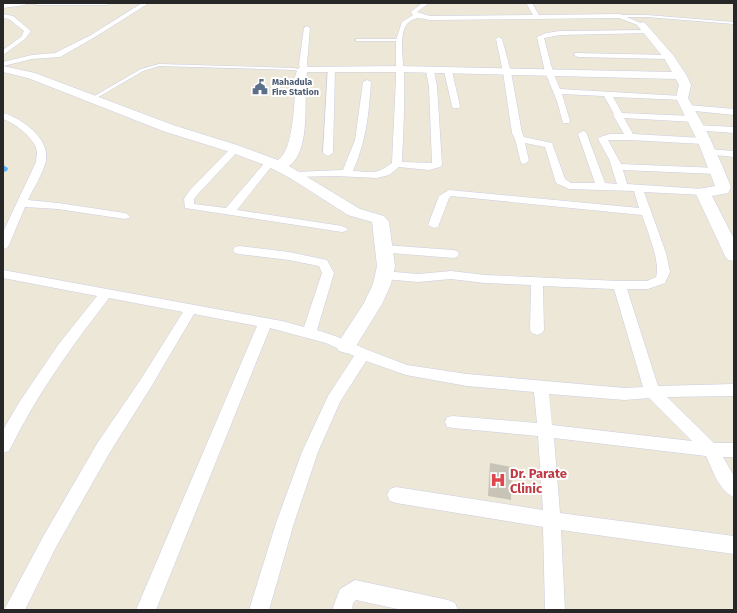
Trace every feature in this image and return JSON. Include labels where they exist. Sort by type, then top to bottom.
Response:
[{"type":"street","points":[[3,6],[25,3]]},
{"type":"street","points":[[37,3],[107,3]]},
{"type":"street","points":[[3,64],[34,56],[57,55],[93,36],[146,3]]},
{"type":"street","points":[[416,16],[414,12],[426,3]]},
{"type":"street","points":[[529,3],[537,17]]},
{"type":"street","points":[[3,16],[11,17],[28,31],[23,38],[3,53]]},
{"type":"street","points":[[397,164],[400,36],[406,22],[416,16],[430,18],[620,16],[645,29],[669,57],[681,76],[686,89],[690,113],[717,171],[722,190],[703,192],[601,186],[569,186],[564,184],[557,173],[549,144],[520,139]]},
{"type":"street","points":[[230,212],[273,164],[283,164],[290,157],[295,141],[301,99],[303,64],[308,28]]},
{"type":"street","points":[[566,121],[558,91],[549,72],[539,40],[542,36],[560,33],[645,29]]},
{"type":"street","points":[[499,39],[508,72],[517,133],[520,139],[524,161]]},
{"type":"street","points":[[578,55],[669,57]]},
{"type":"street","points":[[3,69],[31,75],[168,128],[235,149],[273,164],[295,175],[354,212],[378,219],[383,227],[383,249],[386,266],[382,284],[373,304],[346,346]]},
{"type":"street","points":[[328,153],[331,69]]},
{"type":"street","points":[[303,70],[399,69],[430,71],[549,72],[681,76]]},
{"type":"street","points":[[295,175],[347,173],[377,175],[385,172],[397,164],[429,167],[437,165],[433,86],[430,71]]},
{"type":"street","points":[[448,71],[456,106]]},
{"type":"street","points":[[347,173],[356,153],[362,133],[367,82]]},
{"type":"street","points":[[558,91],[607,93],[690,113],[734,130]]},
{"type":"street","points":[[607,93],[617,115],[630,137]]},
{"type":"street","points":[[617,115],[734,112]]},
{"type":"street","points":[[3,116],[12,119],[30,132],[42,151],[41,162],[20,203],[3,245]]},
{"type":"street","points":[[583,134],[601,186]]},
{"type":"street","points":[[623,187],[614,159],[603,139],[610,137],[630,137],[706,147],[734,154]]},
{"type":"street","points":[[235,149],[188,199],[189,206],[342,229]]},
{"type":"street","points":[[616,167],[717,171]]},
{"type":"street","points":[[384,275],[418,278],[451,275],[485,279],[648,285],[661,280],[664,272],[660,253],[638,188]]},
{"type":"street","points":[[703,192],[734,256]]},
{"type":"street","points":[[434,225],[444,196],[449,193],[647,212]]},
{"type":"street","points":[[20,203],[58,206],[125,216]]},
{"type":"street","points":[[383,249],[453,254]]},
{"type":"street","points":[[239,250],[289,256],[323,263],[326,266],[328,273],[310,333]]},
{"type":"street","points":[[3,274],[310,333],[330,339],[363,354],[406,370],[467,380],[626,394],[734,390]]},
{"type":"street","points":[[537,281],[537,330]]},
{"type":"street","points":[[619,285],[652,392],[711,450],[723,474],[734,489]]},
{"type":"street","points":[[3,446],[62,348],[105,294]]},
{"type":"street","points":[[14,610],[50,541],[104,447],[146,383],[191,309]]},
{"type":"street","points":[[146,610],[264,323]]},
{"type":"street","points":[[259,610],[285,523],[310,452],[333,400],[363,354]]},
{"type":"street","points":[[541,387],[552,520],[555,610]]},
{"type":"street","points":[[453,422],[711,450],[734,450]]},
{"type":"street","points":[[396,494],[552,520],[734,545]]},
{"type":"street","points":[[342,610],[344,598],[348,592],[355,590],[448,610]]},
{"type":"lane","points":[[620,16],[648,16],[734,23]]},
{"type":"lane","points":[[357,40],[400,40]]},
{"type":"lane","points":[[93,98],[142,70],[159,65],[294,68],[303,70]]},
{"type":"building","points":[[490,463],[512,467],[511,500],[488,496]]},
{"type":"place","name":"Mahadula Fire Station","points":[[260,87]]},
{"type":"place","name":"Dr. Parate Clinic","points":[[498,480]]}]
